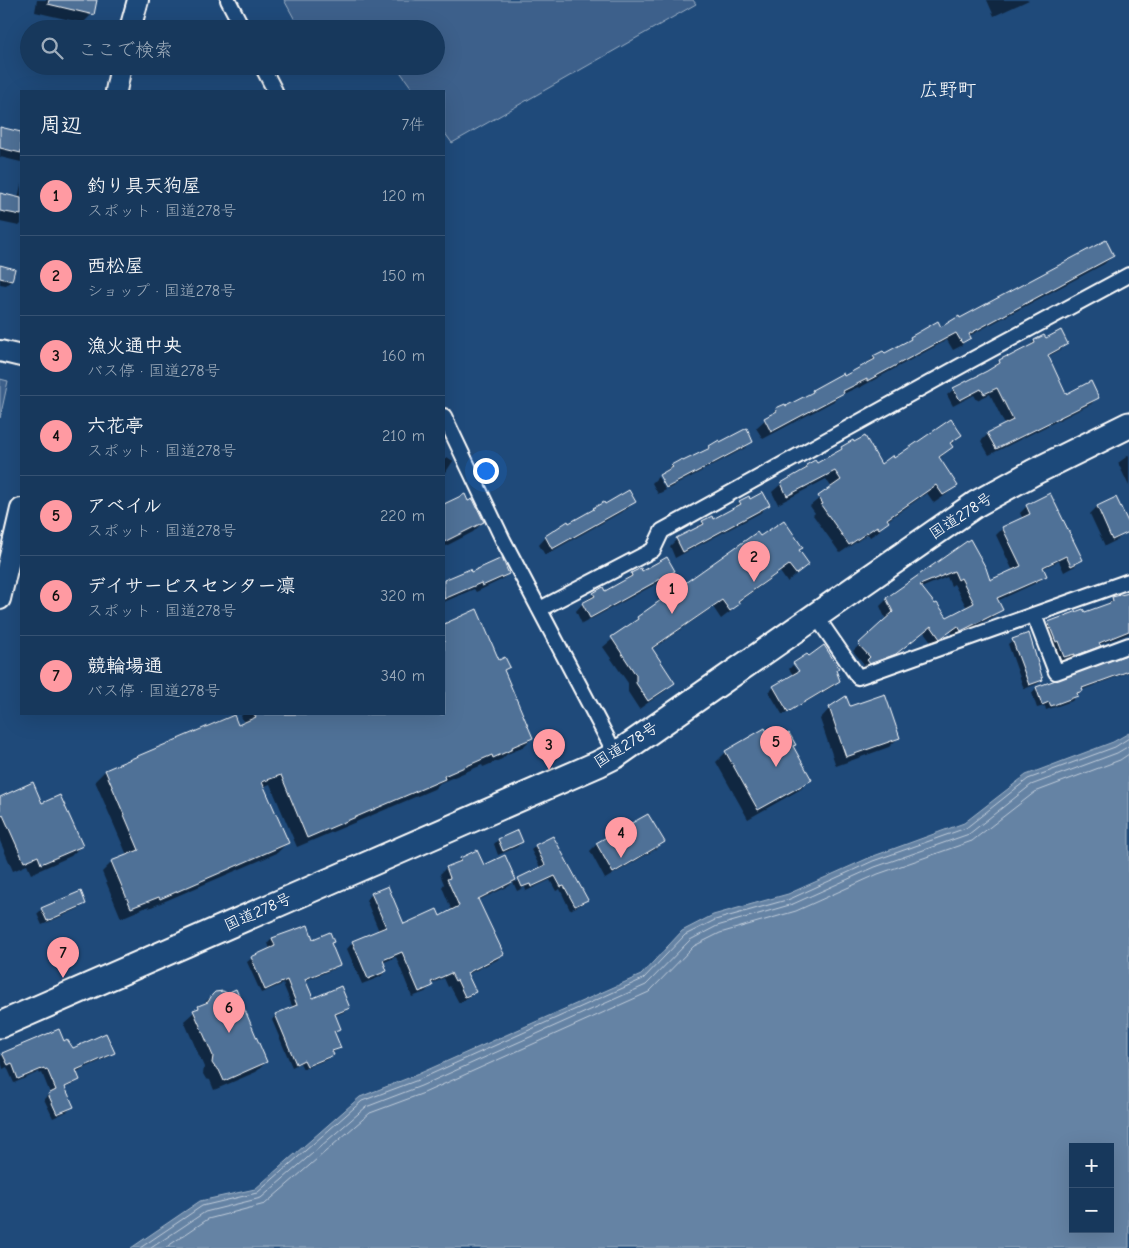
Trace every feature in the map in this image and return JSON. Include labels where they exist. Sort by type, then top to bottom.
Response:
[{"type":"highway","name":"国道278号","points":[[0,1025],[616,755],[976,504],[1034,472],[1129,425]]},
{"type":"street","points":[[132,20],[138,0]]},
{"type":"street","points":[[228,0],[238,20]]},
{"type":"street","points":[[116,90],[119,75]]},
{"type":"street","points":[[267,75],[274,90]]},
{"type":"street","points":[[540,609],[654,550],[662,531],[1129,276]]},
{"type":"street","points":[[0,351],[20,356]]},
{"type":"street","points":[[445,418],[503,540],[616,755]]},
{"type":"street","points":[[0,600],[20,513]]},
{"type":"street","points":[[816,616],[858,678],[1129,581]]},
{"type":"street","points":[[1034,615],[1056,672],[1129,645]]},
{"type":"shaded area","points":[[284,0],[693,0],[696,4],[452,143],[445,133],[445,90],[413,90],[402,75],[445,75],[445,20],[295,20]]},
{"type":"shaded area","points":[[0,379],[8,381],[0,418]]},
{"type":"water","points":[[1129,733],[1129,1248],[131,1248],[200,1201],[255,1189],[360,1097],[416,1075],[641,975],[682,931],[713,915],[788,894],[871,857],[964,823],[1026,775],[1113,742]]},
{"type":"building","points":[[49,0],[97,0],[94,15],[48,4]]},
{"type":"building","points":[[0,127],[20,132],[20,153],[0,148]]},
{"type":"building","points":[[0,193],[20,198],[20,215],[0,211]]},
{"type":"building","points":[[1106,240],[1114,256],[969,334],[971,338],[962,343],[956,333],[867,381],[867,379],[843,391],[844,393],[771,432],[764,418],[777,411],[776,408],[785,404],[786,406],[813,392],[812,390],[843,373],[844,376],[875,359],[873,356],[883,351],[885,353],[911,339],[910,337],[938,321],[941,327],[959,316],[960,318]]},
{"type":"building","points":[[0,265],[15,269],[12,281],[0,278]]},
{"type":"building","points":[[1061,330],[1068,344],[1048,355],[1066,394],[1091,381],[1099,398],[996,449],[987,433],[1013,420],[997,388],[984,394],[981,389],[960,400],[953,388],[987,371],[1000,363],[999,360],[1035,343],[1034,340],[1044,335],[1046,338]]},
{"type":"building","points":[[951,419],[962,435],[950,443],[953,447],[939,457],[958,486],[943,495],[936,485],[887,519],[889,522],[879,529],[877,526],[849,545],[821,505],[823,504],[818,496],[841,480],[835,471],[787,496],[781,483],[807,468],[806,465],[815,460],[817,463],[842,449],[841,447],[853,440],[854,442],[865,436],[881,464],[893,455],[894,458]]},
{"type":"building","points":[[747,428],[753,442],[666,488],[659,475],[673,467],[671,465],[710,448],[709,446],[719,440],[720,442]]},
{"type":"building","points":[[629,490],[636,502],[552,549],[545,536],[568,521],[569,523],[593,508],[604,502],[605,504]]},
{"type":"building","points":[[763,492],[770,505],[683,552],[676,538],[704,524],[702,521],[712,516],[713,519],[741,504],[739,501],[749,496],[750,499]]},
{"type":"building","points":[[1050,493],[1083,560],[1071,566],[1066,556],[1043,567],[1047,576],[997,598],[1003,610],[961,631],[958,626],[940,639],[931,626],[896,654],[870,664],[867,660],[870,657],[858,644],[893,612],[886,598],[970,539],[986,568],[990,580],[1021,566],[1002,527],[1030,514],[1026,505]],"holes":[[[954,571],[958,580],[961,578],[974,603],[947,617],[920,585]]]},
{"type":"building","points":[[465,494],[468,501],[473,499],[484,522],[445,542],[445,504]]},
{"type":"building","points":[[1116,497],[1129,524],[1129,532],[1112,540],[1097,506]]},
{"type":"building","points":[[784,520],[803,548],[799,550],[809,564],[796,574],[789,565],[738,601],[740,604],[730,611],[722,600],[652,648],[675,683],[648,701],[636,683],[636,675],[611,637],[757,532],[760,536]]},
{"type":"building","points":[[667,557],[675,571],[590,618],[582,603],[595,596],[593,593],[603,587],[605,591],[632,576],[631,573],[641,568],[642,571]]},
{"type":"building","points":[[502,558],[509,574],[482,586],[481,583],[445,599],[445,580],[470,569],[471,572]]},
{"type":"building","points":[[1129,593],[1129,631],[1099,643],[1101,646],[1075,656],[1075,654],[1064,657],[1048,622],[1083,609],[1085,612],[1110,603],[1113,601],[1112,597]]},
{"type":"building","points":[[477,609],[499,660],[505,657],[510,667],[504,670],[533,738],[493,758],[492,755],[444,776],[445,779],[307,838],[281,775],[262,782],[289,843],[160,899],[159,897],[131,908],[111,861],[139,850],[105,770],[234,715],[238,725],[256,717],[255,715],[445,715],[445,624]]},
{"type":"building","points":[[1029,633],[1043,680],[1029,685],[1012,639]]},
{"type":"building","points":[[824,645],[839,668],[836,670],[840,681],[788,712],[773,686],[799,671],[793,663],[807,654],[809,656]]},
{"type":"building","points":[[1129,654],[1129,671],[1082,688],[1083,691],[1077,693],[1078,696],[1051,706],[1049,702],[1042,705],[1036,687]]},
{"type":"building","points":[[885,694],[900,738],[846,757],[829,707],[846,696],[850,706]]},
{"type":"building","points":[[765,728],[773,743],[789,733],[796,745],[793,746],[812,780],[758,810],[725,751]]},
{"type":"building","points":[[33,782],[42,803],[60,795],[83,846],[41,864],[38,856],[24,862],[3,815],[0,817],[0,797]]},
{"type":"building","points":[[648,814],[665,842],[613,873],[596,843]]},
{"type":"building","points":[[518,830],[523,842],[503,851],[498,839]]},
{"type":"building","points":[[553,836],[588,900],[575,906],[564,886],[561,887],[555,876],[531,887],[530,884],[522,887],[518,878],[545,865],[535,845]]},
{"type":"building","points":[[477,850],[484,865],[505,855],[516,880],[478,899],[504,954],[467,973],[476,992],[465,997],[457,980],[455,981],[451,973],[431,982],[433,986],[419,992],[402,952],[383,960],[387,971],[368,979],[352,941],[386,927],[371,893],[388,886],[404,924],[437,909],[440,916],[459,906],[447,879],[450,878],[446,867],[461,861],[460,858]]},
{"type":"building","points":[[81,891],[86,904],[47,921],[41,908]]},
{"type":"building","points":[[308,925],[313,939],[330,932],[334,942],[331,943],[340,965],[305,979],[313,998],[341,986],[350,1008],[335,1014],[341,1029],[334,1031],[341,1048],[332,1051],[334,1055],[307,1066],[304,1060],[296,1064],[275,1014],[297,1005],[287,980],[265,990],[251,957],[275,946],[272,938]]},
{"type":"building","points":[[236,989],[267,1062],[224,1081],[219,1070],[212,1063],[213,1056],[193,1010],[208,1002],[215,992],[223,991],[227,993]]},
{"type":"building","points":[[59,1029],[64,1041],[67,1039],[73,1048],[106,1033],[115,1053],[76,1070],[80,1080],[65,1087],[74,1107],[57,1114],[48,1094],[56,1090],[47,1069],[44,1070],[44,1068],[18,1079],[12,1063],[8,1065],[2,1053]]},
{"type":"place","name":"西松屋","points":[[754,582]]},
{"type":"place","name":"釣り具天狗屋","points":[[672,614]]},
{"type":"place","name":"アベイル","points":[[776,767]]},
{"type":"place","name":"漁火通中央","points":[[549,770]]},
{"type":"place","name":"六花亭","points":[[621,858]]},
{"type":"place","name":"競輪場通","points":[[63,978]]},
{"type":"place","name":"デイサービスセンター凛","points":[[229,1033]]},
{"type":"district","name":"広野町","points":[[948,90]]}]
